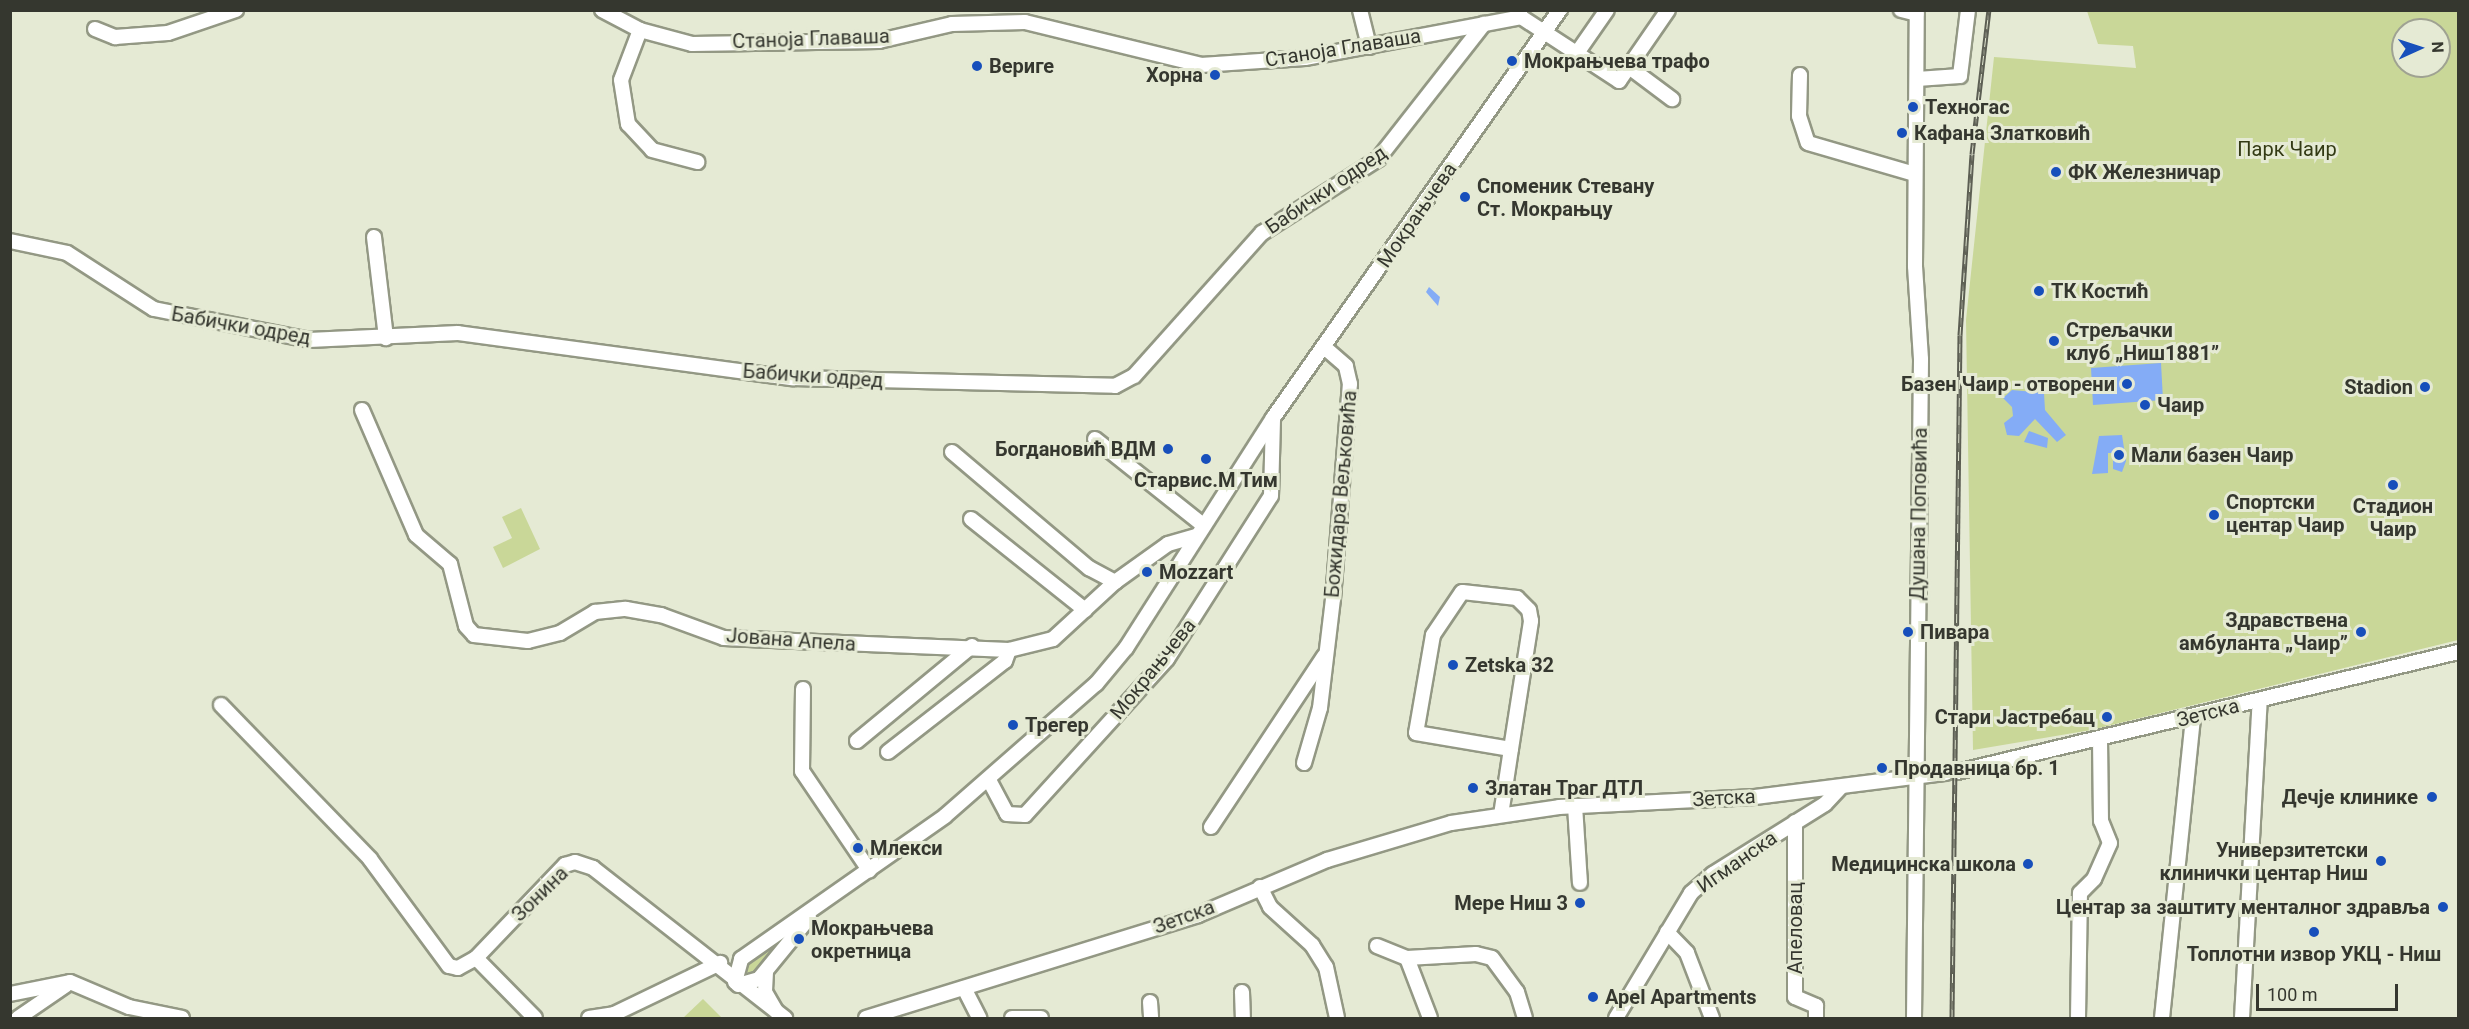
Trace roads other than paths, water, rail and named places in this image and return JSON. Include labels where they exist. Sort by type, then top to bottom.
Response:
[{"type":"street","points":[[95,29],[115,37],[168,33],[236,10]]},
{"type":"street","name":"Станоја Главаша","points":[[602,10],[640,30],[692,45],[879,41],[952,24],[1025,22],[1201,65],[1305,58],[1485,24],[1520,14]]},
{"type":"street","points":[[1360,10],[1369,47]]},
{"type":"street","name":"Мокрањчева","points":[[741,959],[818,907],[989,780],[1096,684],[1126,648],[1273,418],[1560,10]]},
{"type":"street","points":[[1577,53],[1607,10]]},
{"type":"street","points":[[1520,14],[1619,81],[1668,10]]},
{"type":"street","points":[[1901,10],[1917,12]]},
{"type":"street","points":[[1917,79],[1960,76],[1968,10]]},
{"type":"street","name":"Душана Поповића","points":[[1914,1018],[1921,359],[1915,174],[1917,12]]},
{"type":"street","name":"Бабички одред","points":[[10,241],[68,253],[154,309],[309,340],[458,333],[793,378],[1115,386],[1134,376],[1262,233],[1378,159],[1485,24]]},
{"type":"street","points":[[640,30],[621,80],[628,124],[652,150],[697,162]]},
{"type":"street","points":[[1629,67],[1672,99]]},
{"type":"street","points":[[1800,75],[1800,123],[1808,142],[1915,174]]},
{"type":"street","points":[[374,237],[386,338]]},
{"type":"street","name":"Божидара Вељковића","points":[[1304,763],[1320,708],[1327,652],[1350,384],[1346,366],[1324,347]]},
{"type":"street","name":"Јована Апела","points":[[362,410],[416,535],[450,564],[466,626],[474,635],[528,641],[560,633],[595,612],[627,609],[661,615],[724,638],[972,646],[1009,650],[1053,639],[1115,582],[1168,544],[1199,531]]},
{"type":"street","name":"Мокрањчева","points":[[989,780],[1007,814],[1025,815],[1167,659],[1271,496],[1273,418]]},
{"type":"street","points":[[1095,439],[1199,531]]},
{"type":"street","points":[[952,452],[1089,568],[1115,582]]},
{"type":"street","points":[[971,519],[1084,610]]},
{"type":"street","points":[[1501,815],[1511,749],[1529,610],[1517,598],[1462,592],[1448,605],[1433,635],[1416,733],[1511,749]]},
{"type":"street","points":[[857,741],[972,646]]},
{"type":"street","points":[[888,752],[1005,661],[1009,650]]},
{"type":"street","name":"Божидара Вељковића","points":[[1211,827],[1327,652]]},
{"type":"street","name":"Зетска","points":[[866,1018],[1198,915],[1260,887],[1408,834],[1501,815],[1575,806],[1755,797],[1951,772],[2100,740],[2458,652]]},
{"type":"street","points":[[803,689],[802,771],[869,870]]},
{"type":"street","points":[[2242,1018],[2259,701]]},
{"type":"street","points":[[221,705],[370,859],[449,966],[458,968],[476,958],[535,1018]]},
{"type":"street","points":[[2162,1018],[2193,717]]},
{"type":"street","points":[[2078,1018],[2080,893],[2094,879],[2110,843],[2101,821],[2100,740]]},
{"type":"street","name":"Игманска","points":[[1616,1018],[1667,932],[1700,884],[1795,822],[1841,787]]},
{"type":"street","points":[[1575,806],[1580,883]]},
{"type":"street","name":"Апеловац","points":[[1795,822],[1794,997],[1816,1006],[1816,1018]]},
{"type":"street","name":"Зонина","points":[[476,958],[565,865],[575,862],[593,868],[713,963],[736,984]]},
{"type":"street","points":[[1260,887],[1270,907],[1312,945],[1326,967],[1337,1018]]},
{"type":"street","name":"Мокрањчева","points":[[736,984],[755,983],[818,907]]},
{"type":"street","points":[[1667,932],[1687,953],[1712,1018]]},
{"type":"street","points":[[1377,946],[1407,958],[1476,954],[1492,958],[1517,992],[1525,1018]]},
{"type":"street","points":[[1407,958],[1430,1018]]},
{"type":"street","points":[[588,1018],[614,1014],[713,963],[741,959],[736,984],[782,1017]]},
{"type":"street","points":[[766,972],[765,992],[782,1017]]},
{"type":"street","points":[[18,1018],[70,982]]},
{"type":"street","points":[[10,994],[70,982],[129,1007],[182,1018]]},
{"type":"street","points":[[964,988],[980,1018]]},
{"type":"street","points":[[1242,992],[1244,1018]]},
{"type":"street","points":[[1150,1002],[1151,1018]]},
{"type":"street","points":[[1012,1018],[1041,1018]]},
{"type":"water","points":[[1429,287],[1440,297],[1438,306],[1426,292]]},
{"type":"water","name":"Базен Чаир - отворени","points":[[2161,363],[2163,400],[2093,405],[2091,368]]},
{"type":"water","points":[[2012,390],[2044,393],[2045,410],[2066,435],[2057,442],[2035,419],[2019,436],[2007,435],[2004,423],[2013,416],[2012,407],[2003,398]]},
{"type":"water","points":[[2029,431],[2048,438],[2047,448],[2024,442]]},
{"type":"water","name":"Мали базен Чаир","points":[[2122,435],[2126,461],[2122,472],[2113,469],[2113,453],[2108,453],[2108,473],[2092,474],[2099,436]]},
{"type":"railway","points":[[1952,1018],[1960,335],[1972,154],[1989,10]]},
{"type":"place","name":"Мокрањчева трафо","points":[[1512,61]]},
{"type":"place","name":"Вериге","points":[[977,66]]},
{"type":"place","name":"Хорна","points":[[1215,75]]},
{"type":"place","name":"Техногас","points":[[1913,107]]},
{"type":"place","name":"Кафана Златковић","points":[[1902,133]]},
{"type":"place","name":"ФК Железничар","points":[[2056,172]]},
{"type":"place","name":"Споменик Стевану Ст. Мокрањцу","points":[[1465,197]]},
{"type":"place","name":"ТК Костић","points":[[2039,291]]},
{"type":"place","name":"Стрељачки клуб „Ниш1881”","points":[[2054,341]]},
{"type":"place","name":"Базен Чаир - отворени","points":[[2127,384]]},
{"type":"place","name":"Stadion","points":[[2425,387]]},
{"type":"place","name":"Чаир","points":[[2145,405]]},
{"type":"place","name":"Богдановић ВДМ","points":[[1168,449]]},
{"type":"place","name":"Мали базен Чаир","points":[[2119,455]]},
{"type":"place","name":"Старвис.М Тим","points":[[1206,459]]},
{"type":"place","name":"Стадион Чаир","points":[[2393,485]]},
{"type":"place","name":"Спортски центар Чаир","points":[[2214,515]]},
{"type":"place","name":"Mozzart","points":[[1147,572]]},
{"type":"place","name":"Пивара","points":[[1908,632]]},
{"type":"place","name":"Здравствена амбуланта „Чаир”","points":[[2361,632]]},
{"type":"place","name":"Zetska 32","points":[[1453,665]]},
{"type":"place","name":"Стари Јастребац","points":[[2107,717]]},
{"type":"place","name":"Трегер","points":[[1013,725]]},
{"type":"place","name":"Продавница бр. 1","points":[[1882,768]]},
{"type":"place","name":"Златан Траг ДТЛ","points":[[1473,788]]},
{"type":"place","name":"Дечје клинике","points":[[2432,797]]},
{"type":"place","name":"Млекси","points":[[858,848]]},
{"type":"place","name":"Универзитетски клинички центар Ниш","points":[[2381,861]]},
{"type":"place","name":"Медицинска школа","points":[[2028,864]]},
{"type":"place","name":"Мере Ниш 3","points":[[1580,903]]},
{"type":"place","name":"Центар за заштиту менталног здравља","points":[[2443,907]]},
{"type":"place","name":"Топлотни извор УКЦ - Ниш","points":[[2314,932]]},
{"type":"place","name":"Мокрањчева окретница","points":[[799,939]]},
{"type":"place","name":"Apel Apartments","points":[[1593,997]]},
{"type":"park label","name":"Парк Чаир","points":[[2287,149]]}]
